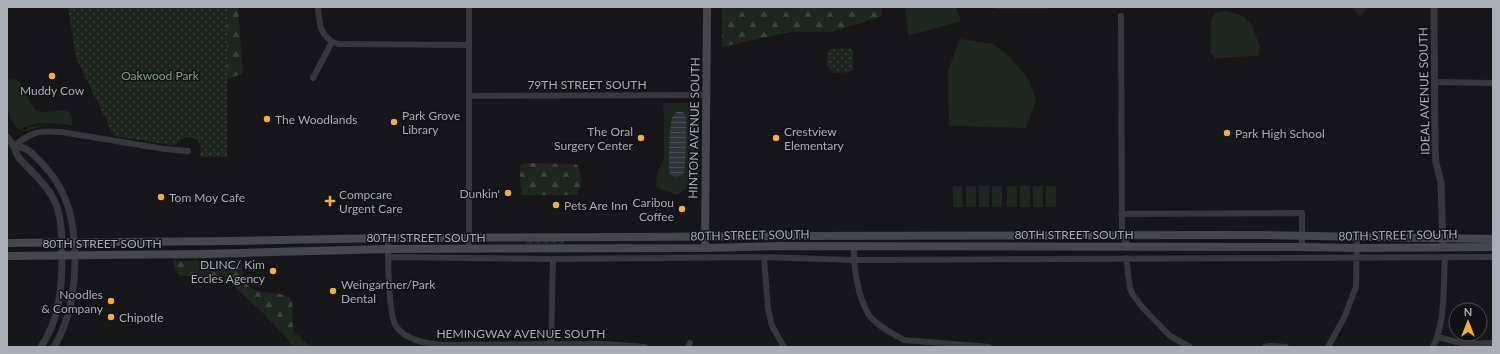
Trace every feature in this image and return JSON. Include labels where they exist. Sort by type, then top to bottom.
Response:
[{"type":"main road","name":"HINTON AVENUE SOUTH","points":[[705,248],[707,7]]},
{"type":"main road","name":"80TH STREET SOUTH","points":[[7,243],[468,237],[1302,235],[1358,236],[1493,247]]},
{"type":"main road","name":"80TH STREET SOUTH","points":[[7,256],[388,253],[469,249],[705,248],[778,246],[1129,246],[1357,248],[1493,239]]},
{"type":"street","points":[[318,7],[318,18],[321,29],[326,37],[332,42],[345,45],[469,45]]},
{"type":"street","points":[[468,7],[469,249]]},
{"type":"street","name":"IDEAL AVENUE SOUTH","points":[[1434,7],[1435,149],[1436,163],[1441,183],[1443,242]]},
{"type":"street","points":[[1121,16],[1121,214],[1122,236],[1129,246]]},
{"type":"street","points":[[313,78],[332,42]]},
{"type":"street","points":[[1435,82],[1493,83]]},
{"type":"street","name":"79TH STREET SOUTH","points":[[469,96],[706,95]]},
{"type":"street","points":[[14,146],[32,134],[48,131],[165,149],[188,151]]},
{"type":"street","points":[[7,137],[14,146],[18,157],[39,178],[54,200],[59,216],[62,242],[62,287],[53,326],[41,347]]},
{"type":"street","points":[[14,146],[26,148],[43,165],[60,187],[71,216],[75,255],[75,284],[73,298],[64,328],[54,347]]},
{"type":"street","points":[[1121,214],[1302,213],[1302,247]]},
{"type":"street","points":[[1328,347],[1344,318],[1356,287],[1358,236]]},
{"type":"street","name":"HEMINGWAY AVENUE SOUTH","points":[[388,238],[392,313],[396,326],[405,335],[426,344],[551,346],[604,344],[645,347]]},
{"type":"street","points":[[854,246],[853,260],[859,290],[869,315],[892,334],[904,340],[989,347]]},
{"type":"street","name":"80TH STREET SOUTH","points":[[388,253],[553,259],[764,257],[853,260],[1493,257]]},
{"type":"street","points":[[764,257],[768,310],[772,326],[784,347]]},
{"type":"street","points":[[1433,347],[1442,323],[1445,257]]},
{"type":"street","points":[[1126,258],[1129,284],[1133,295],[1143,308],[1170,336],[1190,347]]},
{"type":"street","points":[[551,346],[553,259]]},
{"type":"street","points":[[1438,337],[1465,344],[1493,343]]},
{"type":"street","points":[[1265,347],[1286,347]]},
{"type":"green space","name":"Oakwood Park","points":[[68,7],[227,7],[227,157],[199,157],[201,151],[200,144],[196,139],[190,137],[184,138],[172,145],[114,136],[76,58]]},
{"type":"green space","points":[[219,7],[238,7],[243,74],[226,80]]},
{"type":"green space","points":[[722,7],[882,7],[882,16],[832,32],[789,32],[722,47]]},
{"type":"green space","points":[[905,7],[956,7],[961,21],[908,36]]},
{"type":"green space","points":[[993,7],[1049,7],[1048,9],[995,9]]},
{"type":"green space","points":[[1351,7],[1369,7],[1360,16]]},
{"type":"green space","points":[[1227,11],[1243,16],[1251,24],[1260,46],[1258,56],[1215,58],[1210,52],[1211,19],[1217,12]]},
{"type":"green space","points":[[960,39],[993,44],[1011,58],[1029,80],[1036,100],[1026,128],[949,126],[948,71]]},
{"type":"green space","points":[[850,48],[853,51],[853,69],[850,72],[834,73],[827,66],[827,53],[832,49]]},
{"type":"green space","points":[[12,79],[20,82],[29,101],[36,110],[41,112],[60,110],[65,111],[69,113],[72,118],[72,126],[45,123],[32,125],[20,130],[11,120],[9,114],[7,80]]},
{"type":"green space","points":[[699,102],[699,185],[697,186]]},
{"type":"green space","points":[[663,103],[695,103],[695,186],[687,188],[677,195],[656,186],[657,172],[663,162],[664,156]]},
{"type":"green space","points":[[45,125],[53,126],[44,126],[22,131],[30,127]]},
{"type":"green space","points":[[525,163],[576,164],[580,175],[579,191],[577,194],[572,195],[524,195],[520,185],[520,172],[521,165]]},
{"type":"green space","points":[[953,186],[962,186],[963,207],[953,207]]},
{"type":"green space","points":[[966,186],[976,186],[976,207],[966,207]]},
{"type":"green space","points":[[979,186],[989,186],[989,207],[979,207]]},
{"type":"green space","points":[[992,186],[1002,186],[1002,207],[992,207]]},
{"type":"green space","points":[[1007,186],[1017,186],[1017,207],[1007,207]]},
{"type":"green space","points":[[1020,186],[1030,186],[1030,207],[1020,207]]},
{"type":"green space","points":[[1033,186],[1043,186],[1043,207],[1033,207]]},
{"type":"green space","points":[[1046,186],[1056,186],[1056,207],[1046,207]]},
{"type":"green space","points":[[526,241],[564,241],[564,245],[526,245]]},
{"type":"green space","points":[[173,258],[242,258],[173,259]]},
{"type":"green space","points":[[242,260],[244,278],[250,288],[261,292],[284,295],[290,298],[294,332],[311,347],[295,347],[265,315],[226,279],[216,276],[181,276],[176,271],[173,261]]},
{"type":"shaded area","points":[[680,111],[686,116],[686,156],[683,175],[675,177],[670,174],[669,168],[670,131],[672,117],[676,112]]},
{"type":"place","name":"Muddy Cow","points":[[52,76]]},
{"type":"place","name":"The Woodlands","points":[[267,119]]},
{"type":"place","name":"Park Grove Library","points":[[394,122]]},
{"type":"place","name":"Park High School","points":[[1227,133]]},
{"type":"place","name":"The Oral Surgery Center","points":[[641,138]]},
{"type":"place","name":"Crestview Elementary","points":[[776,138]]},
{"type":"place","name":"Dunkin'","points":[[508,193]]},
{"type":"place","name":"Tom Moy Cafe","points":[[161,197]]},
{"type":"place","name":"Compcare Urgent Care","points":[[330,201]]},
{"type":"place","name":"Pets Are Inn","points":[[556,205]]},
{"type":"place","name":"Caribou Coffee","points":[[682,209]]},
{"type":"place","name":"DLINC/ Kim Eccles Agency","points":[[273,271]]},
{"type":"place","name":"Weingartner/Park Dental","points":[[333,291]]},
{"type":"place","name":"Noodles & Company","points":[[111,301]]},
{"type":"place","name":"Chipotle","points":[[111,317]]}]
